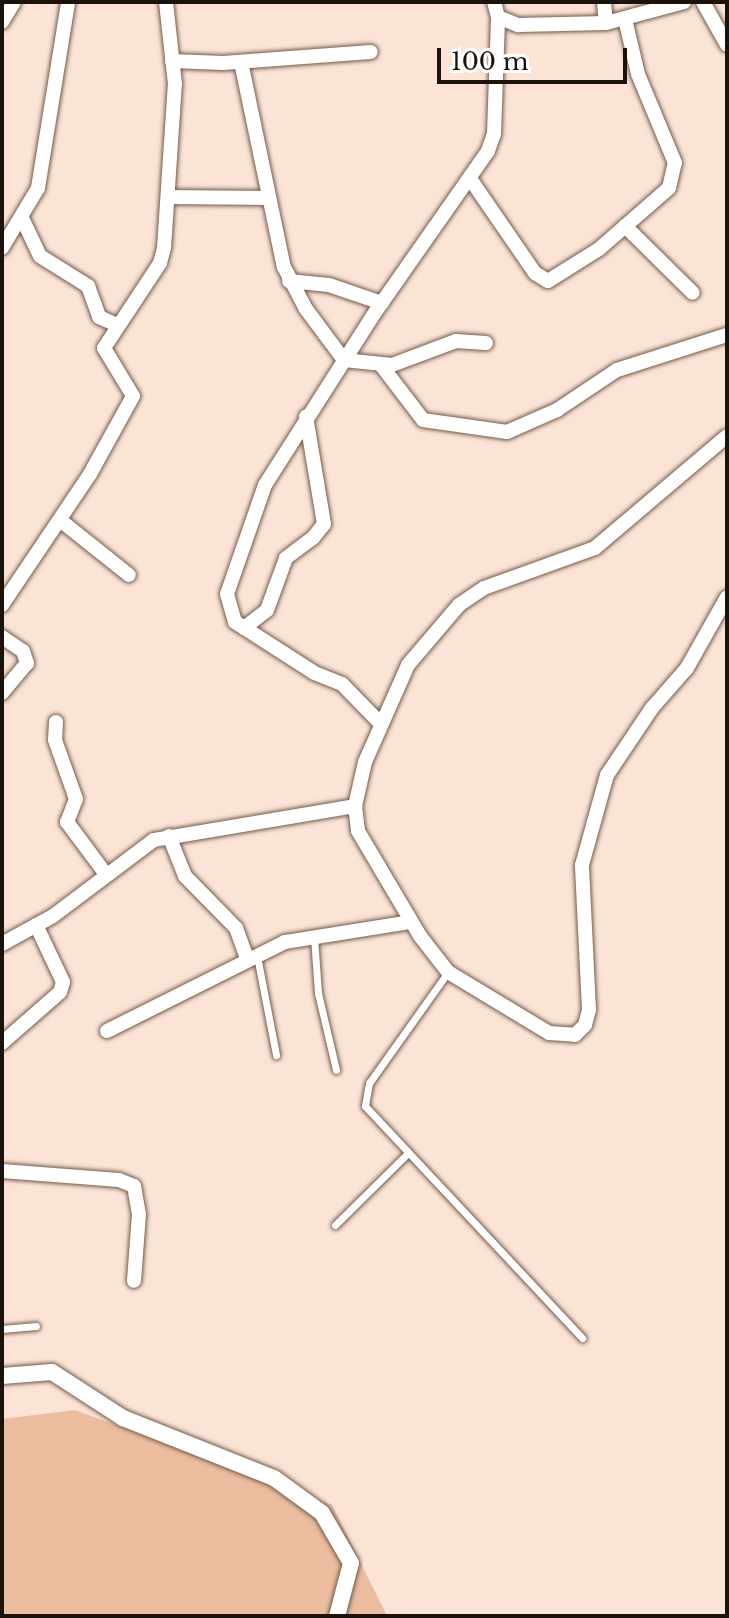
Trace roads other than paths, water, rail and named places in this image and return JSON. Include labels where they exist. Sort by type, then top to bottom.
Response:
[{"type":"street","points":[[2,22],[14,2]]},
{"type":"street","points":[[2,248],[38,188],[50,141],[68,2]]},
{"type":"street","points":[[2,605],[60,520],[133,396],[104,348],[160,263],[171,197],[172,61],[166,2]]},
{"type":"street","points":[[604,2],[606,23]]},
{"type":"street","points":[[496,10],[518,25],[606,23],[684,2]]},
{"type":"street","points":[[703,2],[727,45]]},
{"type":"street","points":[[381,724],[342,684],[244,628],[228,608],[237,560],[265,485],[382,303],[471,180],[494,134],[496,10]]},
{"type":"street","points":[[471,180],[542,281],[557,279],[669,188],[676,174],[638,74],[625,19]]},
{"type":"street","points":[[172,61],[241,62],[371,52]]},
{"type":"street","points":[[241,62],[267,198],[289,281],[344,360],[381,365],[402,364],[465,339],[486,343]]},
{"type":"street","points":[[171,197],[267,198]]},
{"type":"street","points":[[22,218],[40,256],[88,286],[99,317],[117,325]]},
{"type":"street","points":[[625,226],[693,293]]},
{"type":"street","points":[[289,281],[329,285],[382,303]]},
{"type":"street","points":[[381,365],[423,420],[507,432],[557,410],[617,370],[727,335]]},
{"type":"street","points":[[244,628],[267,610],[286,558],[313,538],[324,524],[306,417]]},
{"type":"street","points":[[727,436],[595,548],[484,588],[459,605],[408,665],[381,724],[355,806],[368,853],[410,922],[448,972],[549,1033],[575,1035],[585,1025],[582,865],[607,775],[652,708],[687,668],[727,597]]},
{"type":"street","points":[[60,520],[129,575]]},
{"type":"street","points":[[2,637],[27,658],[24,670],[2,693]]},
{"type":"street","points":[[56,722],[55,740],[76,799],[67,822],[105,873]]},
{"type":"street","points":[[2,944],[36,925],[142,846],[169,836],[355,806]]},
{"type":"street","points":[[169,836],[185,876],[236,928],[252,956]]},
{"type":"street","points":[[107,1031],[252,956],[314,935],[410,922]]},
{"type":"street","points":[[2,1043],[60,992],[63,982],[36,925]]},
{"type":"street","points":[[2,1171],[119,1180],[134,1186],[139,1214],[134,1281]]},
{"type":"street","points":[[2,1376],[52,1372],[123,1418],[274,1478],[322,1513],[347,1554],[350,1575],[337,1616]]},
{"type":"lane","points":[[314,935],[318,993],[336,1070]]},
{"type":"lane","points":[[252,956],[276,1055]]},
{"type":"lane","points":[[448,972],[364,1094],[371,1116],[582,1338]]},
{"type":"lane","points":[[335,1225],[406,1155]]},
{"type":"lane","points":[[2,1329],[36,1326]]}]
